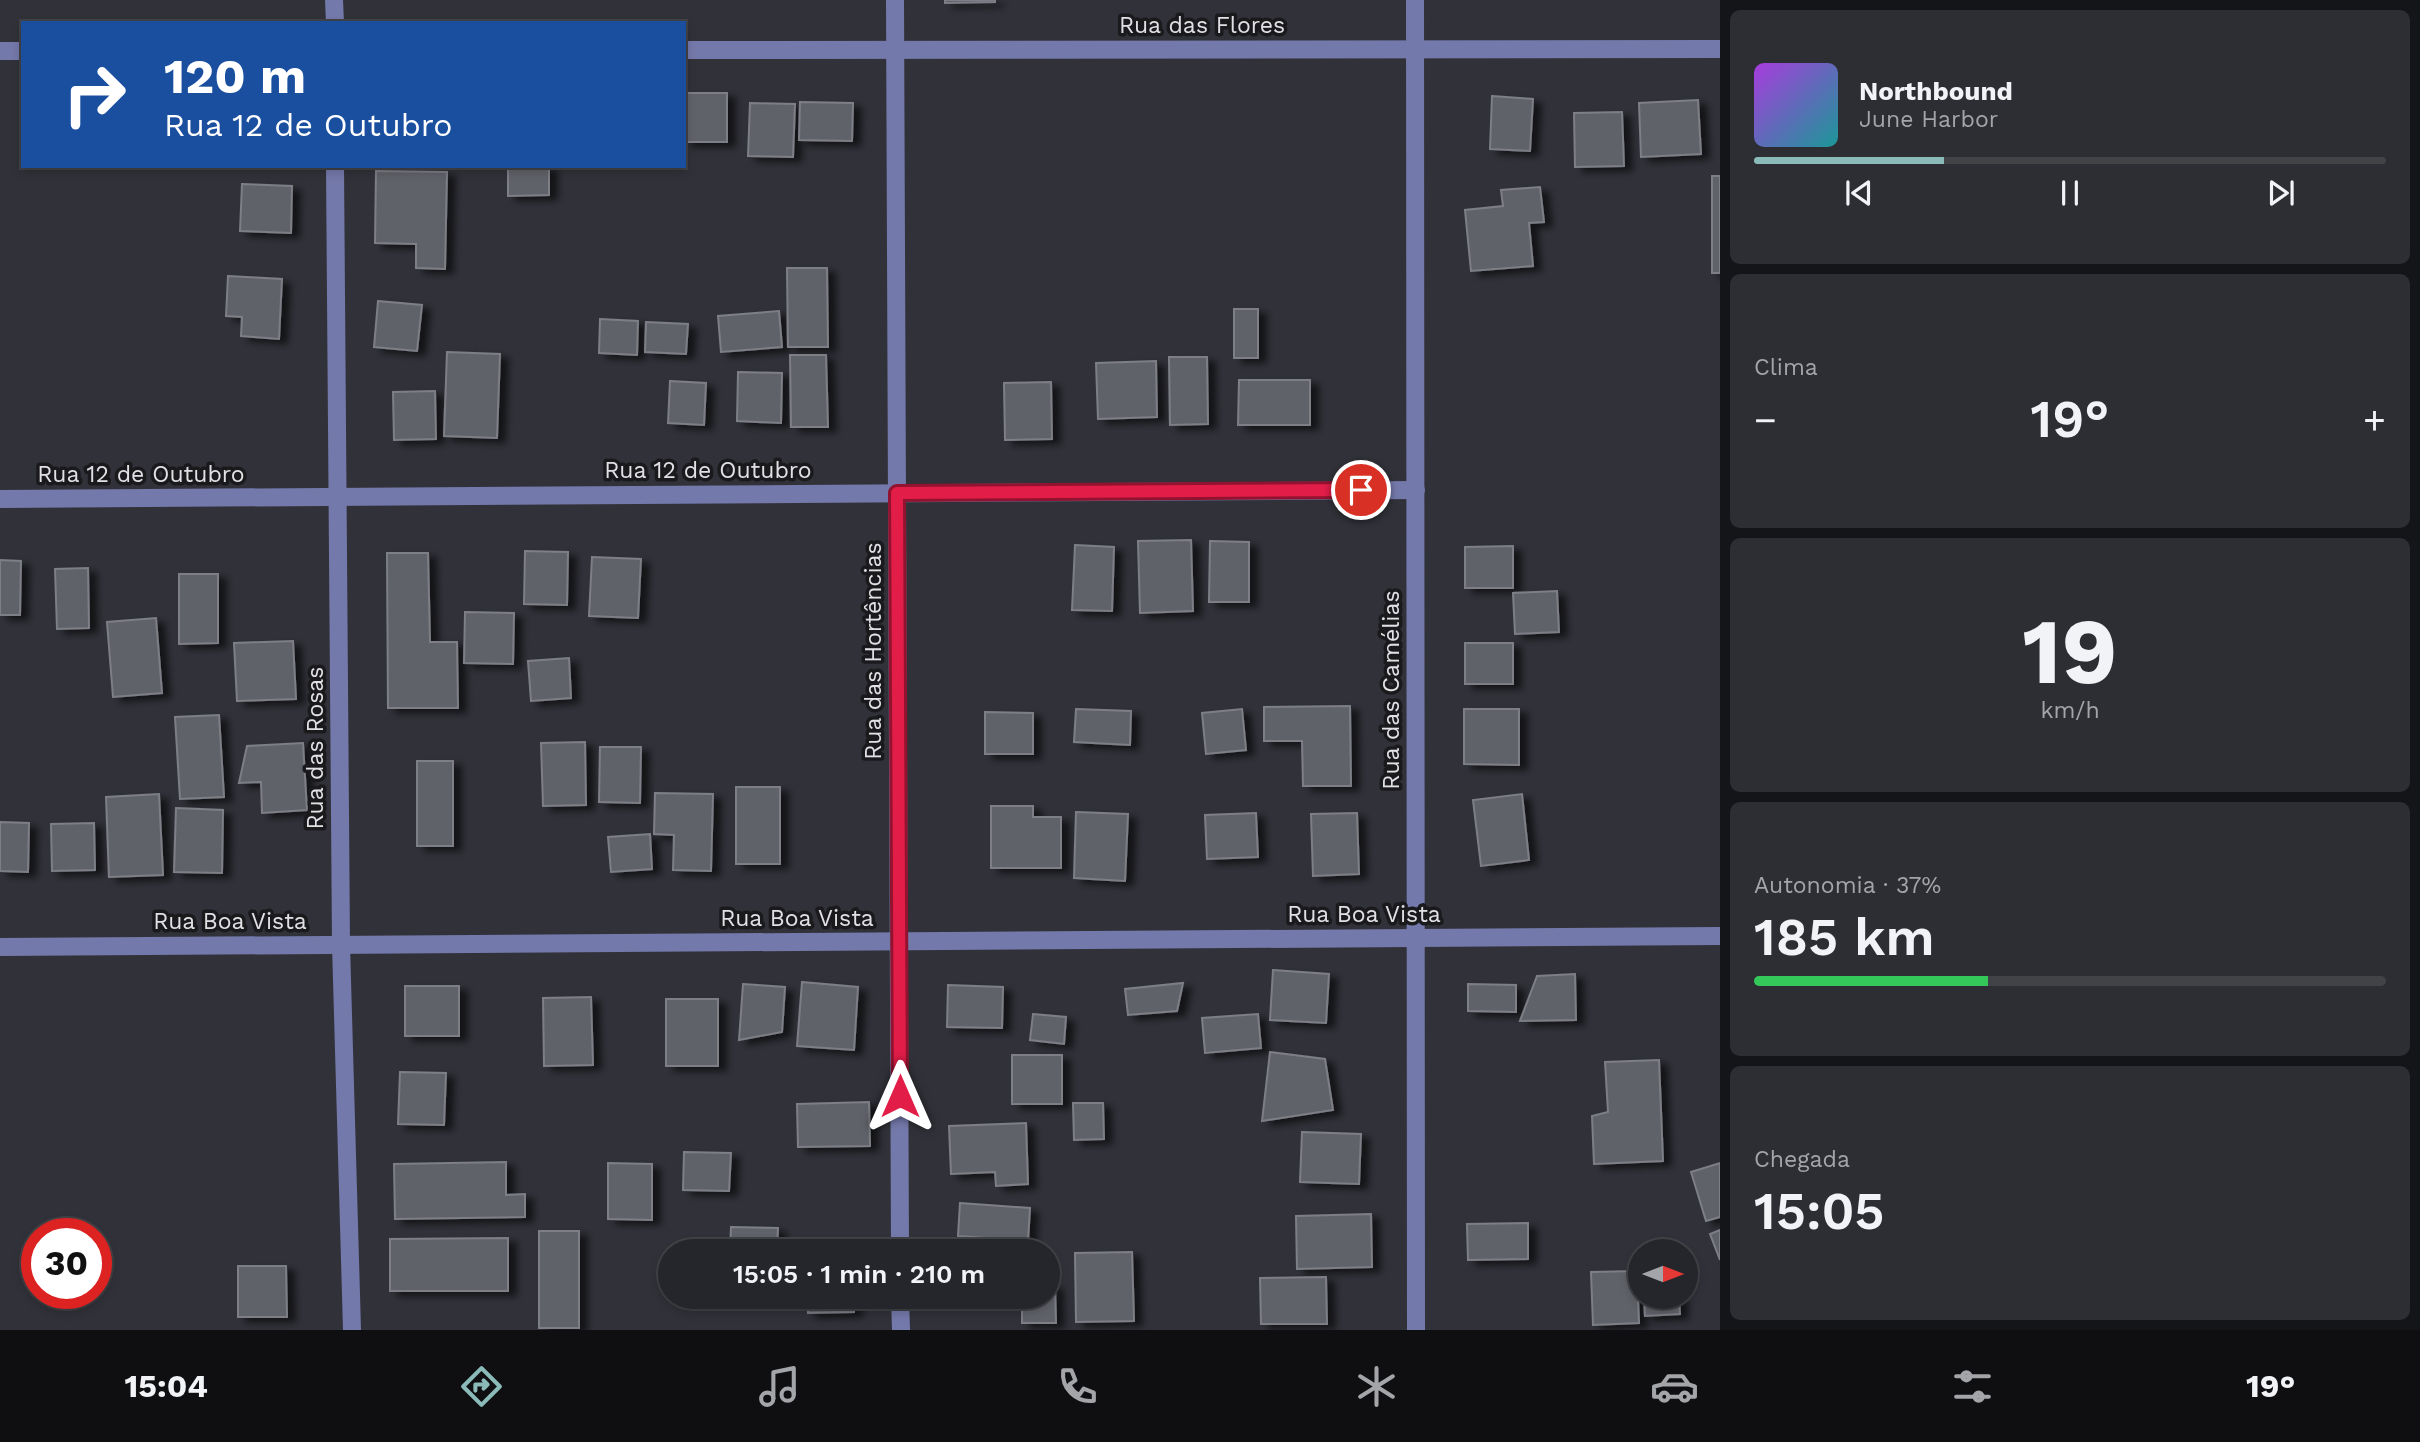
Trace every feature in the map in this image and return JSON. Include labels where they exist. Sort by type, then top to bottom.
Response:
[{"type":"street","points":[[334,0],[335,21]]},
{"type":"street","name":"Rua das Hortências","points":[[895,0],[900,1239]]},
{"type":"street","name":"Rua das Camélias","points":[[1415,0],[1416,1330]]},
{"type":"street","name":"Rua das Flores","points":[[686,50],[1720,49]]},
{"type":"street","points":[[0,51],[21,51]]},
{"type":"street","name":"Rua das Rosas","points":[[335,168],[341,945],[352,1330]]},
{"type":"street","name":"Rua 12 de Outubro","points":[[0,499],[1416,490]]},
{"type":"street","name":"Rua Boa Vista","points":[[0,947],[1720,936]]},
{"type":"street","points":[[901,1309],[901,1330]]},
{"type":"building","points":[[945,0],[995,0],[995,2],[945,3]]},
{"type":"building","points":[[686,93],[727,93],[727,142],[686,142]]},
{"type":"building","points":[[1492,96],[1533,99],[1530,151],[1490,149]]},
{"type":"building","points":[[1698,100],[1701,154],[1641,157],[1639,103]]},
{"type":"building","points":[[800,102],[853,103],[852,141],[799,140]]},
{"type":"building","points":[[750,103],[795,104],[793,157],[748,156]]},
{"type":"building","points":[[1622,112],[1624,166],[1575,167],[1574,113]]},
{"type":"building","points":[[508,168],[549,168],[549,195],[508,196]]},
{"type":"building","points":[[376,171],[447,172],[445,269],[416,268],[416,244],[375,243]]},
{"type":"building","points":[[1712,176],[1720,176],[1720,273],[1712,273]]},
{"type":"building","points":[[242,184],[292,186],[291,233],[240,231]]},
{"type":"building","points":[[1540,187],[1544,222],[1529,223],[1533,266],[1471,271],[1465,210],[1503,206],[1501,190]]},
{"type":"building","points":[[787,268],[827,268],[828,347],[788,347]]},
{"type":"building","points":[[228,276],[282,279],[279,339],[241,336],[242,317],[226,316]]},
{"type":"building","points":[[378,301],[422,305],[417,351],[374,347]]},
{"type":"building","points":[[1234,309],[1258,309],[1258,358],[1234,358]]},
{"type":"building","points":[[779,311],[782,347],[721,352],[718,316]]},
{"type":"building","points":[[600,319],[638,321],[637,355],[599,353]]},
{"type":"building","points":[[646,322],[688,324],[686,354],[645,352]]},
{"type":"building","points":[[447,352],[500,354],[497,438],[444,436]]},
{"type":"building","points":[[790,355],[826,355],[828,427],[791,427]]},
{"type":"building","points":[[1169,357],[1207,357],[1208,424],[1170,425]]},
{"type":"building","points":[[1156,361],[1157,417],[1098,419],[1096,363]]},
{"type":"building","points":[[738,372],[782,373],[781,423],[737,421]]},
{"type":"building","points":[[1239,380],[1310,380],[1310,425],[1238,425]]},
{"type":"building","points":[[670,381],[706,383],[704,425],[668,423]]},
{"type":"building","points":[[1051,382],[1052,439],[1005,440],[1004,383]]},
{"type":"building","points":[[435,391],[436,439],[394,440],[393,392]]},
{"type":"building","points":[[1191,540],[1193,611],[1140,613],[1138,541]]},
{"type":"building","points":[[1210,541],[1249,542],[1249,602],[1209,602]]},
{"type":"building","points":[[1075,545],[1114,547],[1112,611],[1072,610]]},
{"type":"building","points":[[1513,546],[1513,588],[1465,588],[1465,547]]},
{"type":"building","points":[[525,551],[568,552],[567,605],[524,604]]},
{"type":"building","points":[[387,553],[428,553],[430,642],[457,642],[458,708],[388,708]]},
{"type":"building","points":[[592,557],[641,559],[638,618],[589,616]]},
{"type":"building","points":[[0,560],[21,561],[20,615],[0,615]]},
{"type":"building","points":[[88,568],[89,628],[57,629],[55,569]]},
{"type":"building","points":[[179,574],[218,574],[218,643],[179,644]]},
{"type":"building","points":[[1557,591],[1559,632],[1515,634],[1513,593]]},
{"type":"building","points":[[465,612],[514,613],[513,664],[464,663]]},
{"type":"building","points":[[156,618],[162,693],[113,697],[107,622]]},
{"type":"building","points":[[293,641],[296,699],[237,701],[234,643]]},
{"type":"building","points":[[1465,643],[1513,643],[1513,684],[1465,684]]},
{"type":"building","points":[[569,658],[571,698],[531,701],[528,661]]},
{"type":"building","points":[[1350,706],[1351,786],[1303,786],[1302,741],[1264,741],[1264,707]]},
{"type":"building","points":[[1076,709],[1131,711],[1130,745],[1074,742]]},
{"type":"building","points":[[1242,709],[1246,750],[1206,754],[1202,713]]},
{"type":"building","points":[[1464,709],[1519,709],[1519,765],[1464,764]]},
{"type":"building","points":[[985,712],[1033,713],[1033,754],[985,754]]},
{"type":"building","points":[[219,715],[224,797],[180,799],[175,717]]},
{"type":"building","points":[[585,742],[586,805],[543,806],[541,743]]},
{"type":"building","points":[[303,743],[307,810],[262,813],[261,782],[239,783],[247,746]]},
{"type":"building","points":[[600,747],[641,747],[640,803],[599,802]]},
{"type":"building","points":[[417,761],[453,761],[453,846],[417,846]]},
{"type":"building","points":[[736,787],[780,787],[780,864],[736,864]]},
{"type":"building","points":[[655,793],[713,794],[711,871],[673,870],[674,835],[654,834]]},
{"type":"building","points":[[159,794],[163,875],[109,877],[106,797]]},
{"type":"building","points":[[1522,794],[1529,860],[1481,866],[1473,800]]},
{"type":"building","points":[[991,806],[1033,806],[1033,817],[1061,817],[1061,868],[991,868]]},
{"type":"building","points":[[176,808],[223,810],[222,873],[174,872]]},
{"type":"building","points":[[1076,812],[1128,814],[1125,881],[1074,878]]},
{"type":"building","points":[[1256,813],[1258,857],[1207,859],[1205,815]]},
{"type":"building","points":[[1357,813],[1359,874],[1313,876],[1311,814]]},
{"type":"building","points":[[0,822],[29,823],[28,872],[0,871]]},
{"type":"building","points":[[94,823],[95,870],[52,871],[51,824]]},
{"type":"building","points":[[650,834],[652,869],[611,872],[608,837]]},
{"type":"building","points":[[1273,970],[1329,974],[1326,1023],[1270,1020]]},
{"type":"building","points":[[1575,974],[1576,1020],[1520,1021],[1537,976]]},
{"type":"building","points":[[802,982],[858,987],[854,1050],[797,1046]]},
{"type":"building","points":[[1183,983],[1177,1011],[1128,1015],[1125,989]]},
{"type":"building","points":[[743,984],[785,987],[782,1032],[739,1040]]},
{"type":"building","points":[[1468,984],[1516,985],[1516,1012],[1468,1011]]},
{"type":"building","points":[[948,985],[1003,987],[1002,1028],[947,1027]]},
{"type":"building","points":[[405,986],[459,986],[459,1036],[405,1036]]},
{"type":"building","points":[[591,997],[593,1065],[544,1066],[543,998]]},
{"type":"building","points":[[666,999],[718,999],[718,1066],[666,1066]]},
{"type":"building","points":[[1033,1014],[1066,1017],[1064,1044],[1030,1040]]},
{"type":"building","points":[[1258,1014],[1261,1048],[1205,1053],[1202,1018]]},
{"type":"building","points":[[1270,1052],[1325,1059],[1333,1110],[1262,1121]]},
{"type":"building","points":[[1012,1055],[1062,1055],[1062,1104],[1012,1104]]},
{"type":"building","points":[[1659,1060],[1663,1161],[1594,1164],[1592,1116],[1608,1112],[1605,1062]]},
{"type":"building","points":[[400,1072],[446,1073],[444,1125],[398,1124]]},
{"type":"building","points":[[869,1102],[870,1146],[798,1147],[797,1104]]},
{"type":"building","points":[[1073,1103],[1103,1103],[1104,1139],[1074,1140]]},
{"type":"building","points":[[1026,1123],[1028,1184],[996,1186],[995,1172],[951,1174],[949,1126]]},
{"type":"building","points":[[1302,1132],[1361,1134],[1359,1184],[1300,1182]]},
{"type":"building","points":[[684,1152],[731,1153],[729,1191],[683,1190]]},
{"type":"building","points":[[506,1162],[506,1195],[525,1194],[525,1217],[395,1219],[394,1164]]},
{"type":"building","points":[[608,1163],[652,1164],[652,1220],[608,1219]]},
{"type":"building","points":[[1720,1163],[1720,1217],[1706,1221],[1691,1172]]},
{"type":"building","points":[[960,1203],[1030,1208],[1028,1239],[958,1236]]},
{"type":"building","points":[[1371,1214],[1372,1267],[1297,1269],[1296,1216]]},
{"type":"building","points":[[1528,1223],[1528,1259],[1468,1260],[1467,1224]]},
{"type":"building","points":[[731,1227],[778,1228],[778,1239],[730,1239]]},
{"type":"building","points":[[1720,1230],[1720,1260],[1710,1234]]},
{"type":"building","points":[[539,1231],[579,1231],[579,1328],[539,1328]]},
{"type":"building","points":[[508,1238],[508,1291],[390,1291],[390,1239]]},
{"type":"building","points":[[1132,1252],[1134,1321],[1076,1322],[1075,1253]]},
{"type":"building","points":[[238,1266],[286,1266],[287,1317],[238,1317]]},
{"type":"building","points":[[1628,1271],[1628,1309],[1638,1309],[1639,1323],[1593,1325],[1591,1272]]},
{"type":"building","points":[[1326,1277],[1327,1324],[1261,1324],[1260,1278]]},
{"type":"building","points":[[808,1309],[854,1309],[854,1312],[808,1313]]},
{"type":"building","points":[[1022,1309],[1056,1309],[1056,1323],[1022,1323]]},
{"type":"building","points":[[1645,1309],[1680,1309],[1680,1314],[1645,1316]]},
{"type":"route","points":[[900,1096],[897,493],[1361,490]]}]
